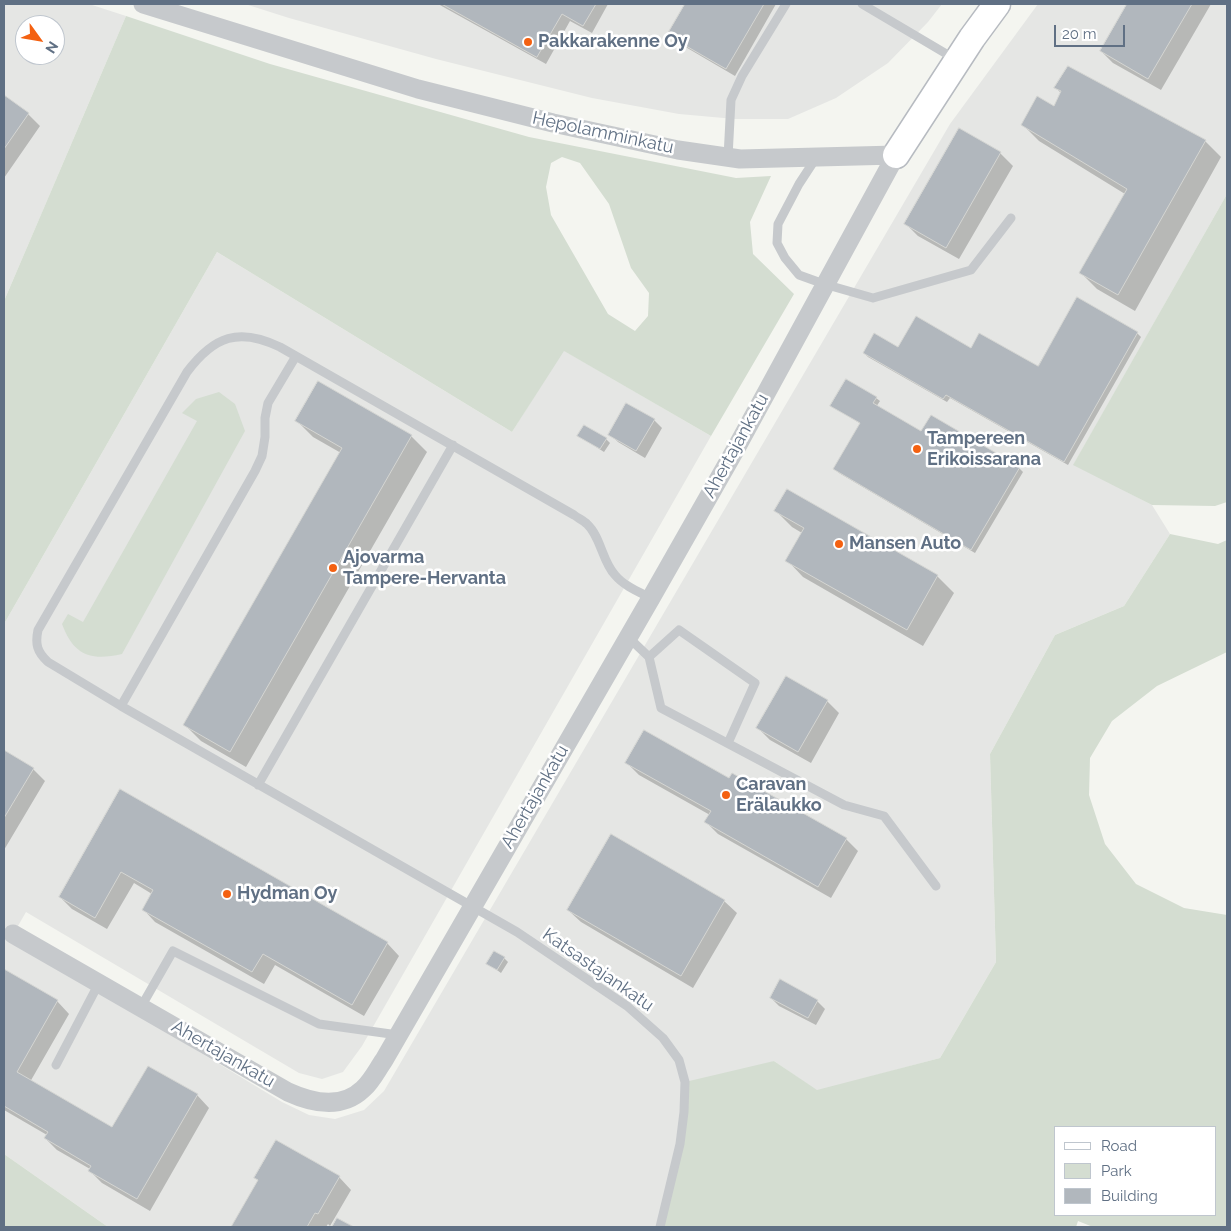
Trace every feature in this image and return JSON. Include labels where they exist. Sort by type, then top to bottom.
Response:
[{"type":"street","name":"Hepolamminkatu","points":[[143,4],[418,89],[553,123],[678,150],[740,159],[896,155]]},
{"type":"street","points":[[896,155],[957,60],[997,4]]},
{"type":"street","name":"Ahertajankatu","points":[[14,934],[288,1092],[306,1100],[322,1103],[336,1102],[349,1098],[362,1090],[371,1080],[398,1036],[651,598],[896,155]]},
{"type":"lane","points":[[728,157],[731,100],[742,76],[786,4]]},
{"type":"lane","points":[[862,4],[957,60]]},
{"type":"lane","points":[[816,158],[778,224],[777,243],[785,258],[798,275],[824,284],[872,298],[971,270],[1011,218]]},
{"type":"lane","name":"Katsastajankatu","points":[[296,356],[266,340],[250,336],[233,338],[214,344],[199,356],[187,372],[38,630],[36,639],[37,649],[48,662],[121,706],[517,932],[627,1006],[663,1038],[679,1060],[685,1082],[680,1144],[660,1227]]},
{"type":"lane","points":[[121,706],[255,471],[262,456],[266,437],[265,418],[268,403],[296,356],[453,445],[588,525],[615,576],[651,598]]},
{"type":"lane","points":[[258,785],[453,445]]},
{"type":"lane","points":[[649,657],[678,630],[755,683],[728,744]]},
{"type":"lane","points":[[628,637],[649,657],[661,708],[844,805],[884,816],[936,886]]},
{"type":"lane","points":[[141,1007],[172,951],[320,1024],[398,1036]]},
{"type":"lane","points":[[56,1065],[99,983]]},
{"type":"shaded area","points":[[4,4],[89,4],[126,16],[4,301]]},
{"type":"shaded area","points":[[245,4],[942,4],[928,22],[888,63],[836,98],[788,119],[735,119],[679,114],[592,98],[436,59]]},
{"type":"shaded area","points":[[1038,4],[1227,4],[1227,194],[1074,464],[1152,505],[1170,534],[1124,606],[1055,635],[990,754],[996,962],[940,1058],[817,1091],[774,1061],[684,1112],[659,1227],[108,1227],[4,1154],[4,624],[217,252],[512,432],[563,350],[711,436],[362,1046],[343,1072],[322,1079],[299,1073],[26,912],[11,938],[282,1102],[309,1115],[335,1119],[364,1110],[384,1091],[950,124]]},
{"type":"green space","points":[[126,16],[270,64],[529,137],[736,178],[771,176],[750,222],[753,254],[794,294],[711,436],[564,351],[512,432],[217,252],[4,624],[4,301]],"holes":[[[562,157],[580,163],[609,204],[631,268],[649,293],[648,316],[635,331],[608,314],[551,215],[546,187],[551,163]]]},
{"type":"green space","points":[[1227,194],[1227,502],[1215,506],[1152,505],[1073,465]]},
{"type":"green space","points":[[219,392],[235,404],[245,431],[122,654],[101,657],[85,654],[72,643],[62,624],[68,614],[83,622],[197,421],[182,413],[196,399]]},
{"type":"green space","points":[[1170,534],[1218,544],[1227,540],[1227,652],[1157,686],[1112,721],[1090,758],[1089,795],[1105,844],[1136,884],[1184,908],[1227,915],[1227,1227],[1093,1227],[1078,1221],[1076,1227],[660,1227],[680,1144],[685,1082],[774,1061],[817,1090],[940,1058],[996,962],[990,754],[1055,635],[1124,606]]},
{"type":"green space","points":[[4,1154],[108,1227],[4,1227]]},
{"type":"building","name":"Pakkarakenne Oy","points":[[442,4],[596,4],[583,26],[562,14],[537,57]]},
{"type":"building","points":[[685,4],[764,4],[726,69],[667,35]]},
{"type":"building","points":[[1127,4],[1192,4],[1148,79],[1100,51]]},
{"type":"building","points":[[1068,66],[1206,140],[1118,295],[1079,273],[1127,189],[1021,125],[1037,96],[1054,106],[1061,91],[1054,88]]},
{"type":"building","points":[[4,95],[29,113],[4,149]]},
{"type":"building","points":[[959,128],[1001,152],[946,248],[904,224]]},
{"type":"building","points":[[1077,297],[1138,332],[1064,462],[946,395],[943,399],[863,353],[874,333],[898,347],[916,316],[971,348],[979,333],[1038,366]]},
{"type":"building","name":"Tampereen Erikoissarana","points":[[846,379],[877,397],[873,403],[921,431],[931,415],[1020,467],[971,550],[833,469],[860,423],[830,406]]},
{"type":"building","points":[[318,381],[412,435],[230,752],[183,725],[342,448],[295,421]]},
{"type":"building","points":[[626,403],[655,419],[636,451],[608,435]]},
{"type":"building","points":[[584,425],[607,438],[600,449],[577,436]]},
{"type":"building","name":"Mansen Auto","points":[[787,489],[938,575],[907,630],[785,561],[804,528],[774,511]]},
{"type":"building","points":[[786,676],[828,700],[798,752],[756,728]]},
{"type":"building","name":"Caravan Erälaukko","points":[[644,730],[729,778],[732,773],[847,838],[818,887],[704,822],[711,811],[625,763]]},
{"type":"building","points":[[4,750],[34,768],[4,818]]},
{"type":"building","name":"Hydman Oy","points":[[120,789],[388,942],[352,1005],[263,954],[252,972],[142,910],[153,890],[121,872],[95,918],[59,897]]},
{"type":"building","points":[[611,834],[725,900],[681,976],[567,910]]},
{"type":"building","points":[[494,951],[505,957],[497,970],[486,964]]},
{"type":"building","points":[[4,969],[58,1000],[17,1072],[112,1127],[148,1066],[198,1094],[137,1199],[88,1171],[91,1166],[44,1138],[48,1132],[4,1106]]},
{"type":"building","points":[[780,979],[818,1000],[808,1018],[770,998]]},
{"type":"building","points":[[276,1140],[340,1176],[318,1214],[315,1213],[307,1227],[231,1227],[258,1180],[254,1178]]},
{"type":"building","points":[[337,1218],[354,1227],[332,1227]]},
{"type":"place","name":"Pakkarakenne Oy","points":[[528,42]]},
{"type":"place","name":"Tampereen Erikoissarana","points":[[917,449]]},
{"type":"place","name":"Mansen Auto","points":[[839,544]]},
{"type":"place","name":"Ajovarma Tampere-Hervanta","points":[[333,568]]},
{"type":"place","name":"Caravan Erälaukko","points":[[726,795]]},
{"type":"place","name":"Hydman Oy","points":[[227,894]]}]
